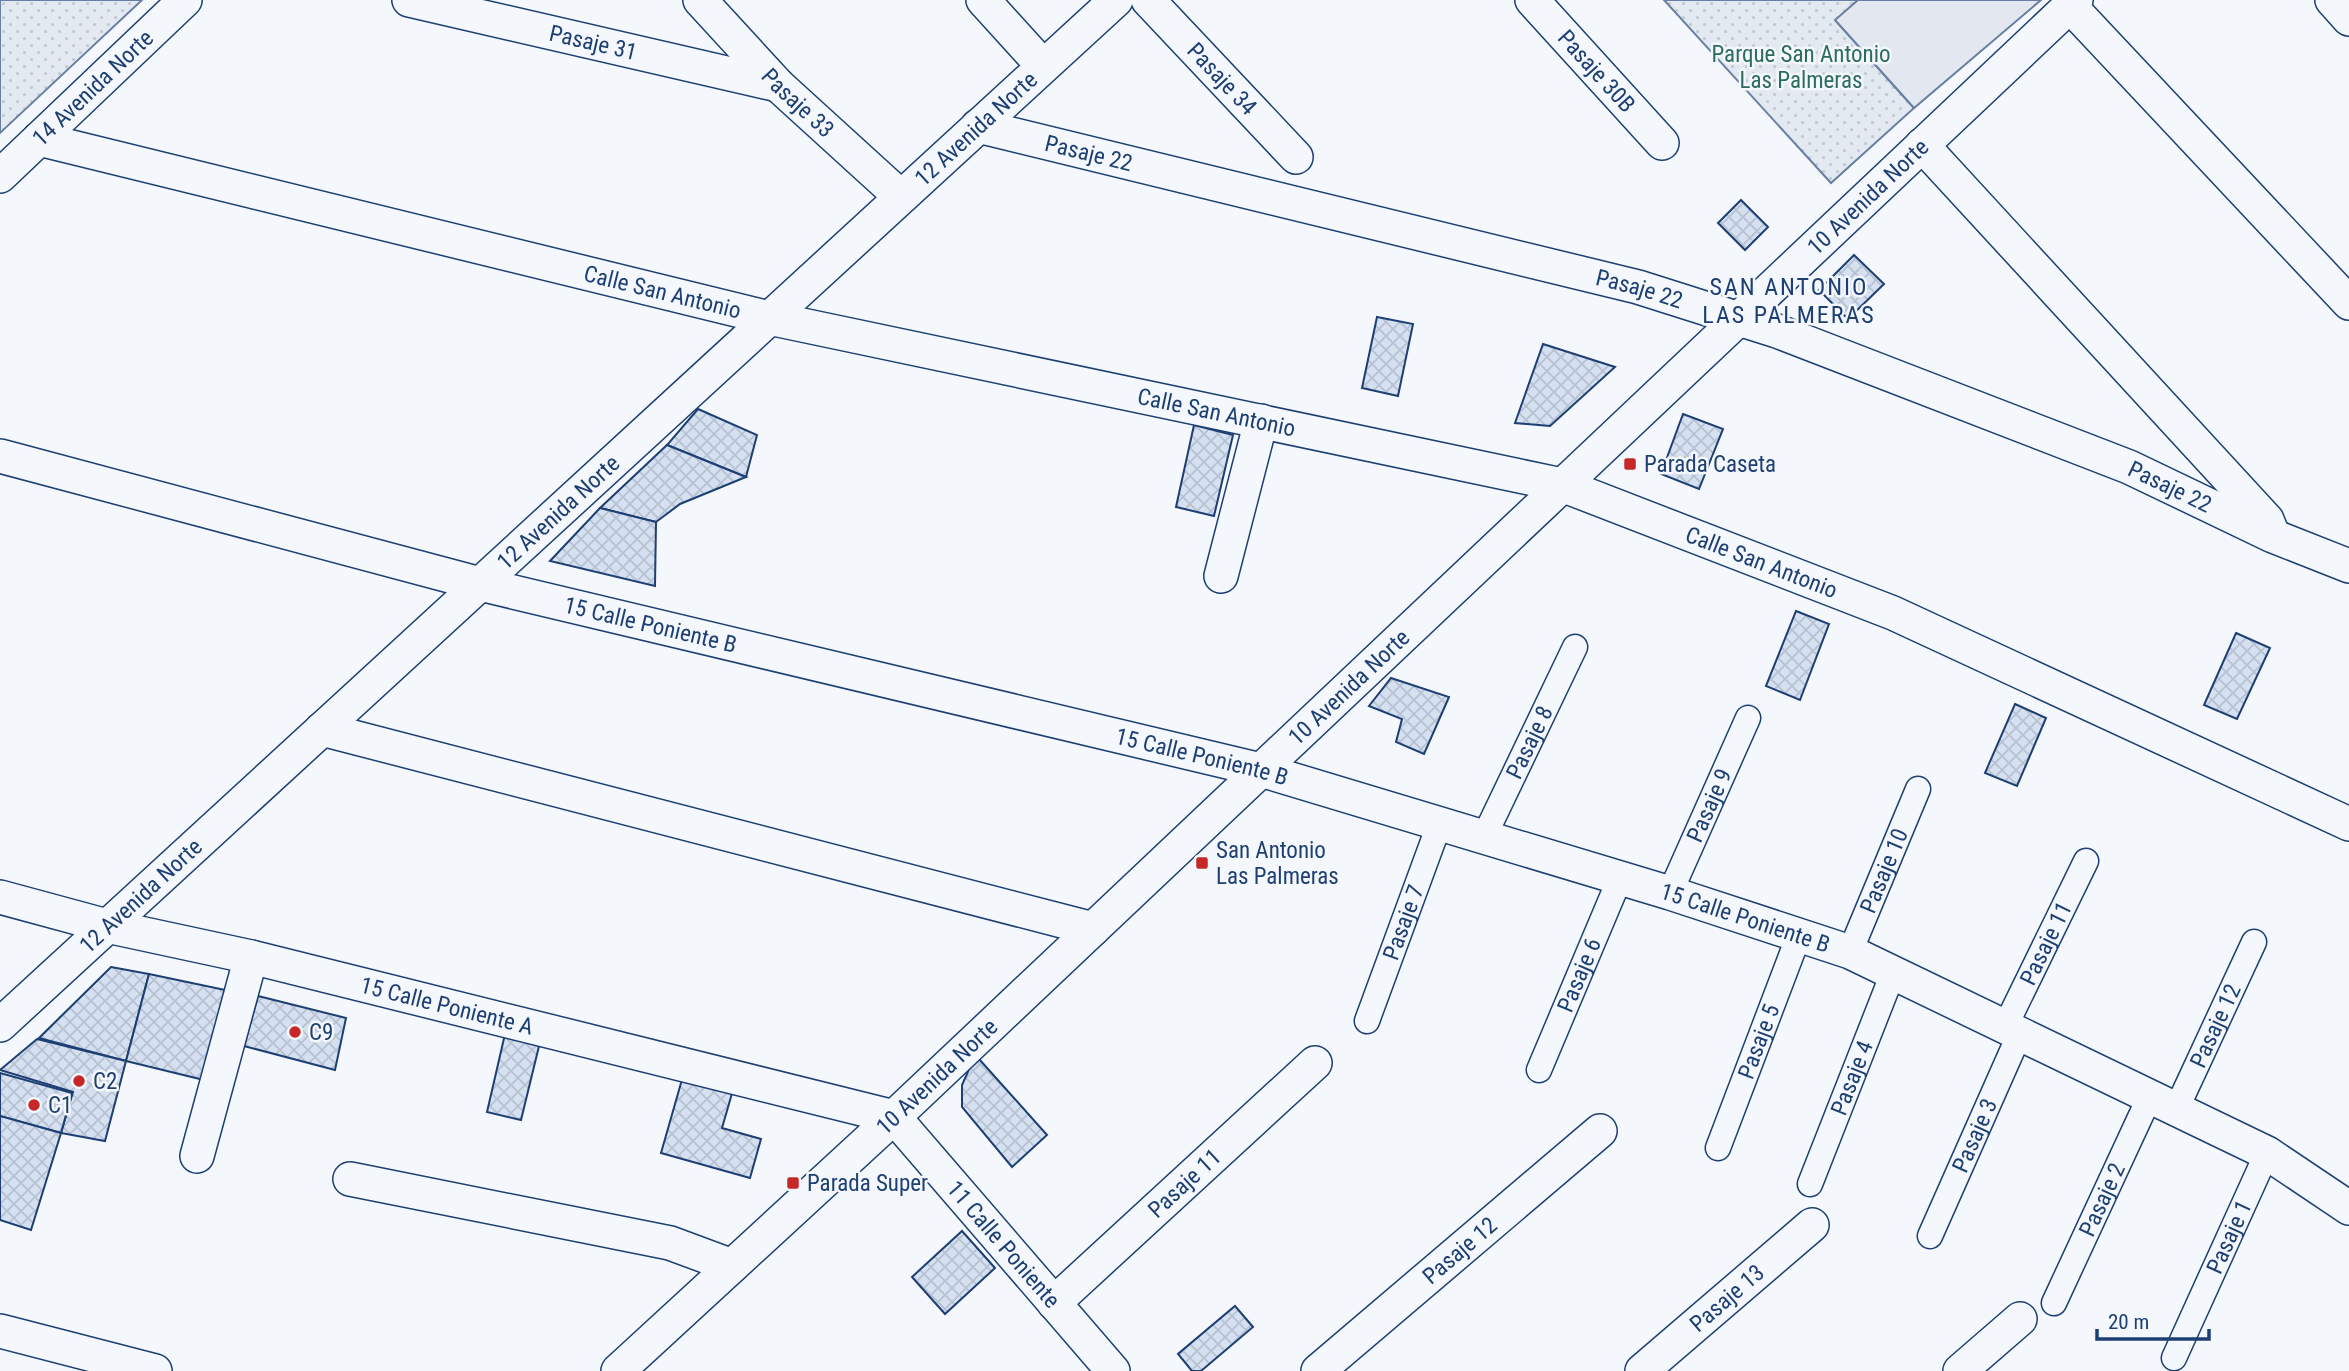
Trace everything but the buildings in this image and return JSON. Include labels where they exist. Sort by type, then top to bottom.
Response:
[{"type":"street","name":"14 Avenida Norte","points":[[0,176],[185,0]]},
{"type":"street","name":"Pasaje 31","points":[[409,0],[778,85]]},
{"type":"street","name":"Pasaje 33","points":[[700,0],[778,85],[901,197]]},
{"type":"street","points":[[983,0],[1043,66]]},
{"type":"street","name":"12 Avenida Norte","points":[[0,1025],[1116,0]]},
{"type":"street","name":"Pasaje 34","points":[[1148,0],[1296,157]]},
{"type":"street","name":"Pasaje 30B","points":[[1532,0],[1662,142]]},
{"type":"street","points":[[2332,0],[2349,19]]},
{"type":"street","points":[[2073,3],[2349,303]]},
{"type":"street","name":"10 Avenida Norte","points":[[618,1371],[894,1117],[2073,3]]},
{"type":"street","name":"Pasaje 22","points":[[978,126],[1638,287],[1736,321],[1777,331],[2129,467],[2273,536],[2349,566]]},
{"type":"street","name":"Calle San Antonio","points":[[39,139],[769,318],[1562,485],[1893,613],[2349,824]]},
{"type":"street","points":[[1922,145],[2267,520],[2273,536]]},
{"type":"street","points":[[1221,576],[1261,421]]},
{"type":"street","name":"15 Calle Poniente B","points":[[0,456],[480,584],[1261,770],[1670,893],[1850,952],[2267,1153],[2349,1208]]},
{"type":"street","name":"Pasaje 8","points":[[1484,837],[1575,647]]},
{"type":"street","name":"Pasaje 9","points":[[1670,893],[1748,718]]},
{"type":"street","points":[[322,729],[1093,929]]},
{"type":"street","name":"Pasaje 10","points":[[1850,952],[1918,789]]},
{"type":"street","name":"Pasaje 7","points":[[1367,1021],[1439,825]]},
{"type":"street","name":"Pasaje 11","points":[[2013,1030],[2086,861]]},
{"type":"street","name":"Pasaje 6","points":[[1539,1070],[1620,878]]},
{"type":"street","name":"15 Calle Poniente A","points":[[0,897],[107,926],[251,957],[894,1117]]},
{"type":"street","name":"Pasaje 5","points":[[1718,1149],[1799,935]]},
{"type":"street","name":"Pasaje 12","points":[[2163,1103],[2254,942]]},
{"type":"street","points":[[197,1156],[251,957]]},
{"type":"street","name":"Pasaje 4","points":[[1810,1184],[1893,973]]},
{"type":"street","name":"Pasaje 3","points":[[1930,1236],[2013,1030]]},
{"type":"street","name":"Pasaje 11","points":[[1054,1303],[1315,1063]]},
{"type":"street","name":"Pasaje 2","points":[[2054,1303],[2163,1103]]},
{"type":"street","name":"11 Calle Poniente","points":[[894,1117],[1113,1371]]},
{"type":"street","name":"Pasaje 12","points":[[1318,1371],[1600,1131]]},
{"type":"street","name":"Pasaje 1","points":[[2174,1358],[2267,1153]]},
{"type":"street","points":[[350,1179],[670,1243],[732,1266]]},
{"type":"street","name":"Pasaje 13","points":[[1642,1371],[1812,1225]]},
{"type":"street","points":[[1960,1371],[2020,1319]]},
{"type":"street","points":[[0,1331],[155,1371]]},
{"type":"green space","points":[[0,0],[142,0],[0,133]]},
{"type":"green space","name":"Parque San Antonio Las Palmeras","points":[[1664,0],[1858,0],[1836,21],[1914,108],[1831,183]]},
{"type":"shaded area","name":"Parque San Antonio Las Palmeras","points":[[1858,0],[2041,0],[1914,108],[1835,20]]},
{"type":"place","name":"Parada Caseta","points":[[1630,464]]},
{"type":"place","name":"San Antonio Las Palmeras","points":[[1202,863]]},
{"type":"place","name":"C9","points":[[295,1032]]},
{"type":"place","name":"C2","points":[[79,1081]]},
{"type":"place","name":"C1","points":[[34,1105]]},
{"type":"place","name":"Parada Super","points":[[793,1183]]},
{"type":"district","name":"SAN ANTONIO LAS PALMERAS","points":[[1789,301]]}]
